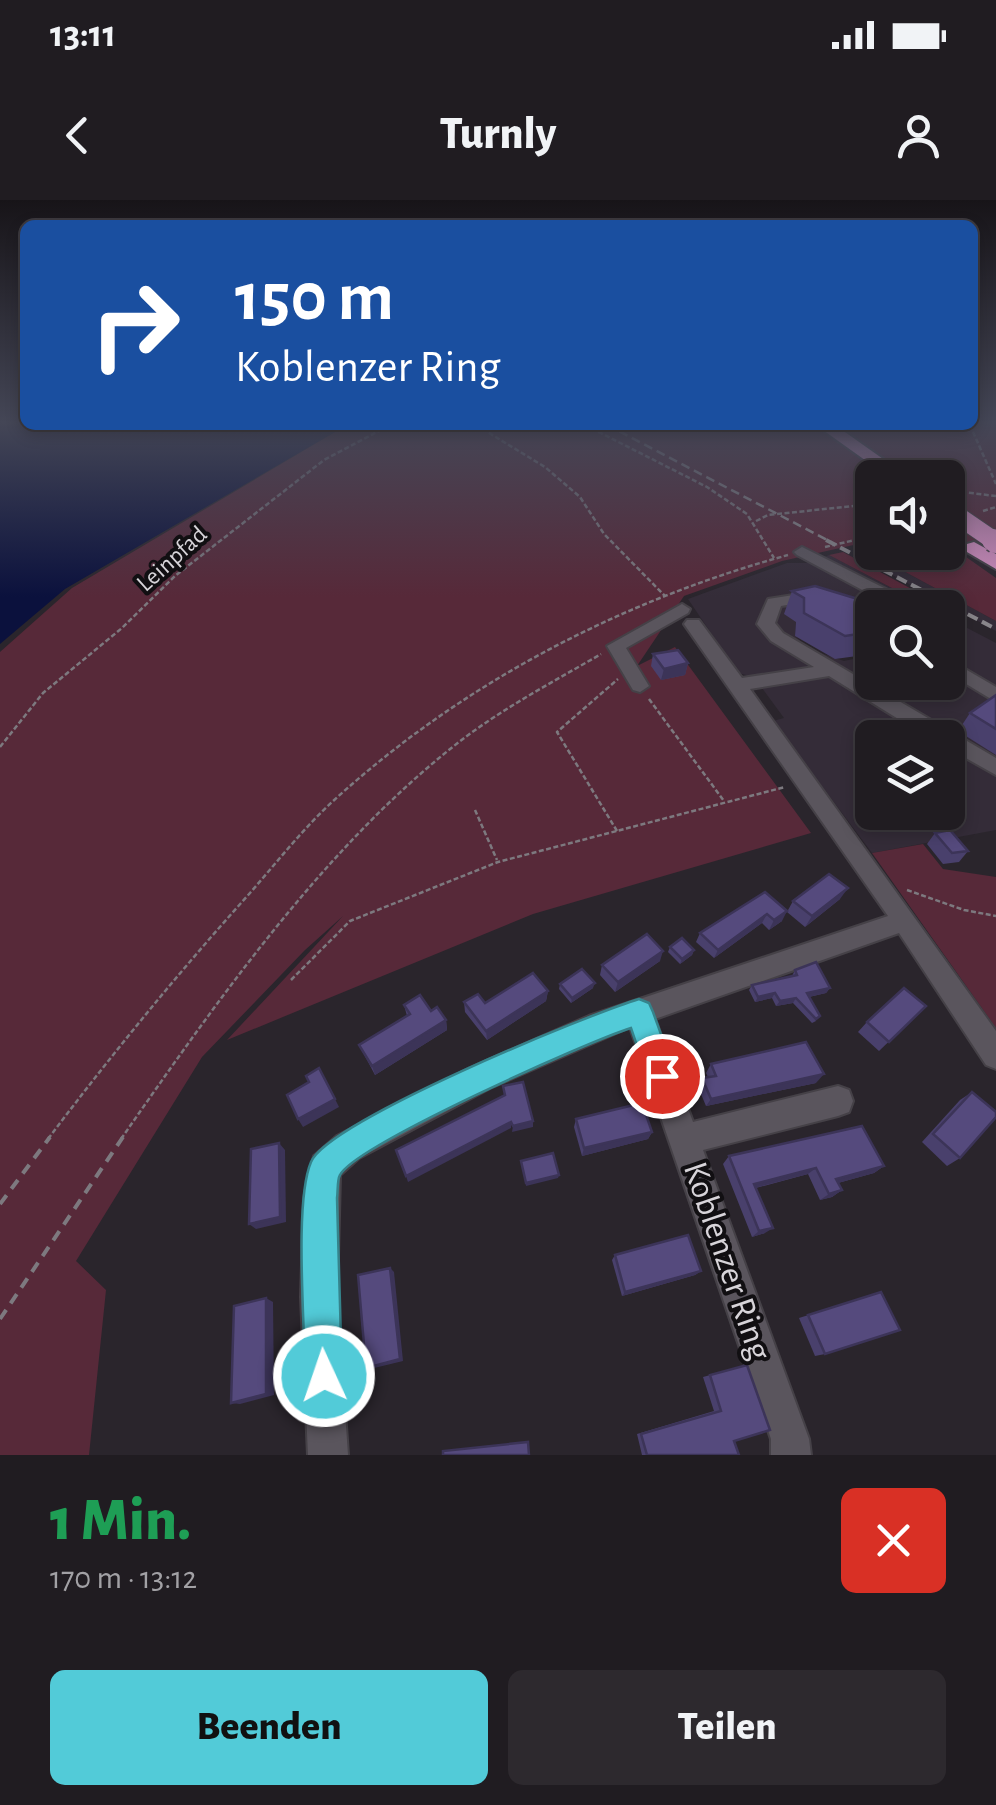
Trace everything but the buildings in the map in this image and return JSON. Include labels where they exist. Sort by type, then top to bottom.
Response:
[{"type":"highway","points":[[965,521],[996,542]]},
{"type":"highway","points":[[965,541],[996,563]]},
{"type":"street","points":[[802,552],[875,590]]},
{"type":"street","points":[[855,615],[822,600],[790,598],[774,603],[766,624],[777,636],[916,720]]},
{"type":"street","points":[[636,680],[616,646],[687,617],[877,880],[996,1055]]},
{"type":"street","points":[[737,685],[831,670]]},
{"type":"street","points":[[965,676],[996,696]]},
{"type":"street","points":[[965,749],[996,768]]},
{"type":"street","points":[[328,1455],[319,1297],[320,1198],[325,1167],[348,1146],[480,1078],[599,1025],[904,921]]},
{"type":"street","name":"Koblenzer Ring","points":[[639,1012],[790,1440],[792,1455]]},
{"type":"street","points":[[684,1140],[838,1102]]},
{"type":"path","name":"Leinpfad","points":[[0,747],[43,693],[122,628],[175,576],[299,480]]},
{"type":"path","points":[[559,480],[580,497],[604,534],[666,596]]},
{"type":"path","points":[[693,480],[755,522],[774,558]]},
{"type":"path","points":[[965,491],[979,490],[996,496]]},
{"type":"path","points":[[755,522],[768,514],[855,506]]},
{"type":"path","points":[[0,1204],[176,974],[333,801],[436,719],[519,664],[666,596],[774,558],[855,540]]},
{"type":"path","points":[[0,1320],[185,1046],[273,935],[362,836],[443,756],[539,690],[616,646]]},
{"type":"path","points":[[617,832],[557,732],[623,674],[636,680],[725,802]]},
{"type":"path","points":[[291,980],[350,921],[498,862],[806,781]]},
{"type":"path","points":[[475,810],[498,862]]},
{"type":"path","points":[[877,880],[964,910],[996,916]]},
{"type":"shaded area","points":[[0,480],[253,480],[65,589],[0,644]]},
{"type":"shaded area","points":[[255,480],[855,480],[855,545],[782,561],[684,596],[637,666],[675,647],[811,833],[533,914],[227,1040],[343,916],[202,1057],[76,1261],[106,1290],[89,1455],[0,1455],[0,652],[72,588]]},
{"type":"shaded area","points":[[965,480],[996,480],[996,539],[965,545]]},
{"type":"shaded area","points":[[843,552],[855,558],[855,569],[829,555]]},
{"type":"shaded area","points":[[829,555],[896,590],[855,590],[855,611],[796,622],[795,636],[809,649],[844,661],[855,659],[855,700],[965,700],[965,627],[996,643],[996,830],[872,853],[773,721],[784,718],[754,677],[738,673],[688,599],[787,563],[810,563]]},
{"type":"shaded area","points":[[965,556],[996,578],[996,621],[965,604],[965,590],[939,590],[902,570],[965,570]]},
{"type":"shaded area","points":[[858,570],[876,570],[913,590],[896,590]]},
{"type":"shaded area","points":[[883,570],[902,570],[939,590],[920,590]]},
{"type":"shaded area","points":[[965,604],[996,621],[996,631],[965,614]]},
{"type":"shaded area","points":[[923,844],[943,869],[996,877],[996,1028],[872,853]]},
{"type":"railway","points":[[711,480],[831,542]]},
{"type":"railway","points":[[826,540],[996,629]]},
{"type":"route","points":[[324,1376],[319,1297],[320,1198],[325,1167],[348,1146],[480,1078],[599,1025],[639,1012],[662,1076]]}]
